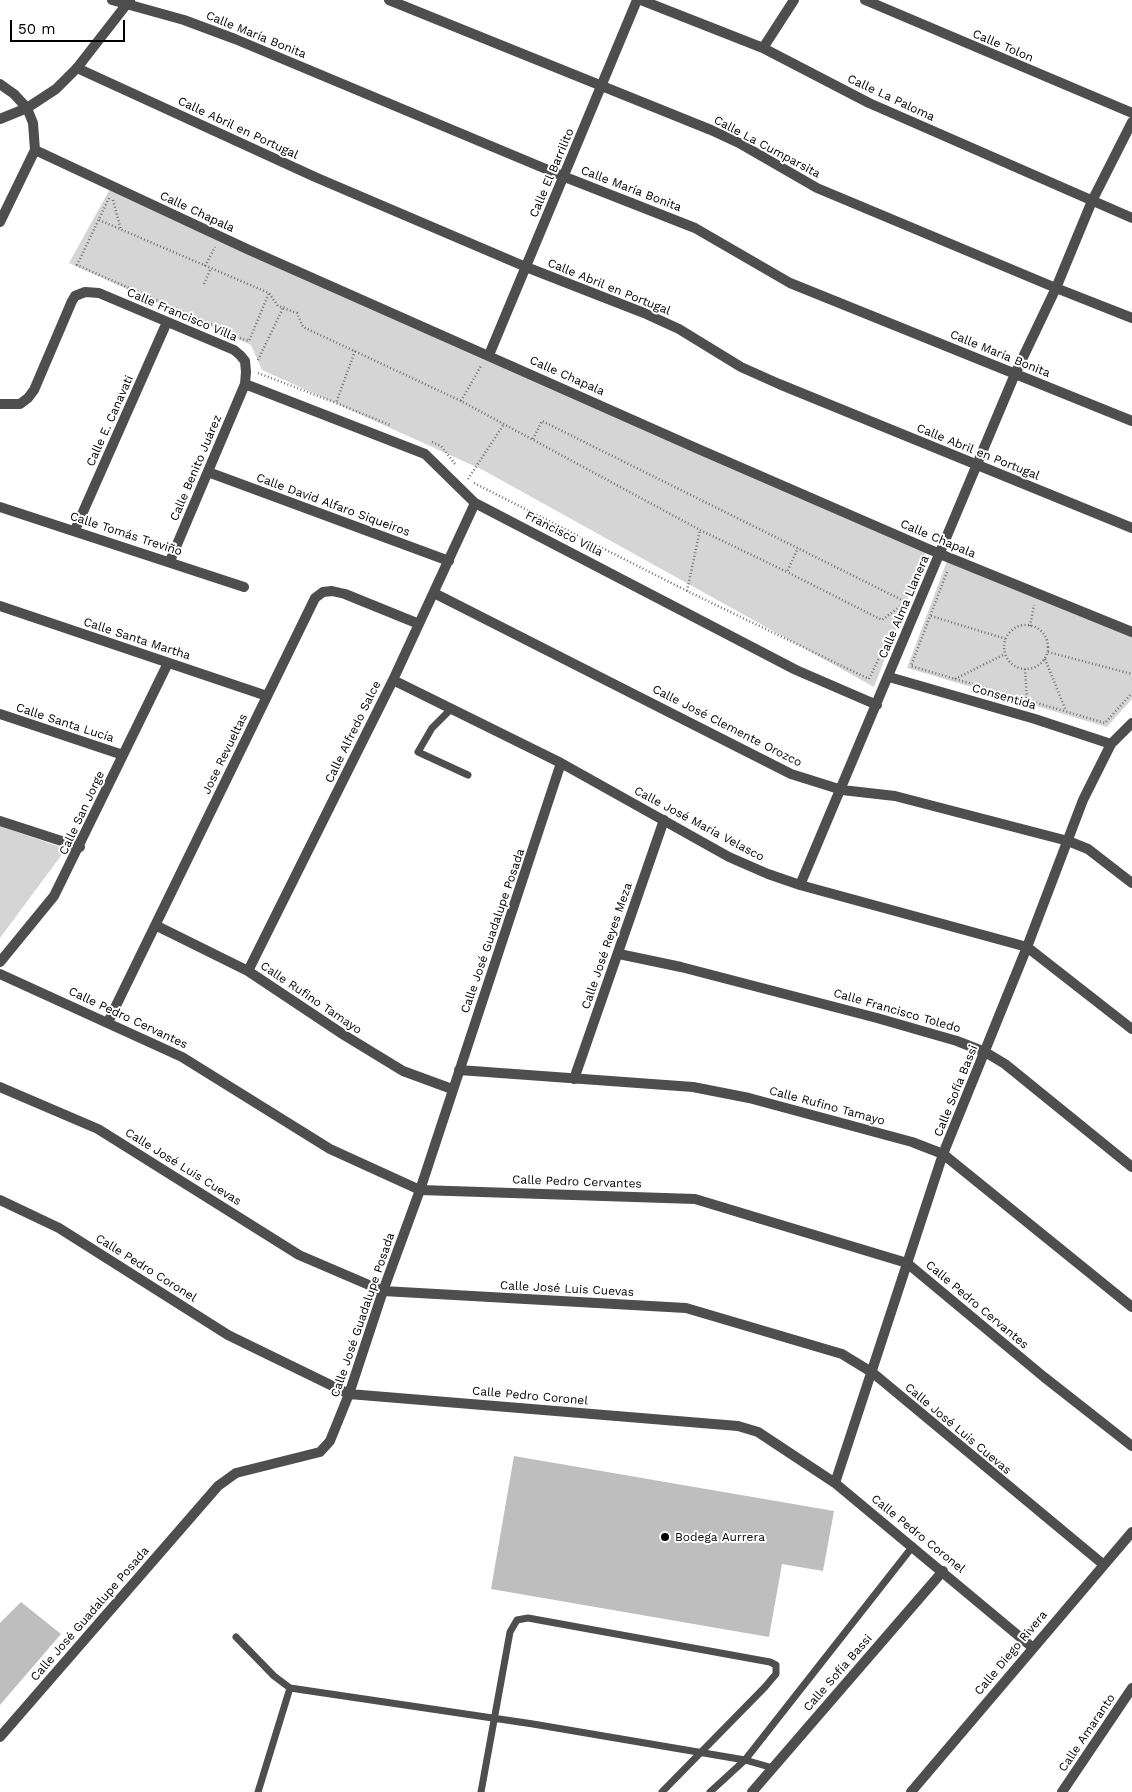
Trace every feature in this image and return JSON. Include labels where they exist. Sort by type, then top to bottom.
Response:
[{"type":"street","name":"Calle María Bonita","points":[[112,0],[128,2],[235,39],[565,177],[695,228],[756,265],[798,286],[1132,421]]},
{"type":"street","name":"Calle La Cumparsita","points":[[389,0],[602,88],[711,130],[739,143],[817,188],[1132,318]]},
{"type":"street","name":"Calle El Barrilito","points":[[487,358],[565,177],[636,0]]},
{"type":"street","name":"Calle La Paloma","points":[[641,0],[763,48],[869,103],[1132,218]]},
{"type":"street","points":[[763,48],[794,0]]},
{"type":"street","name":"Calle Tolon","points":[[865,0],[1132,113]]},
{"type":"street","points":[[0,119],[27,108],[56,89],[77,68],[128,2]]},
{"type":"street","name":"Calle Abril en Portugal","points":[[77,68],[315,177],[526,267],[644,313],[679,329],[741,367],[1132,528]]},
{"type":"street","points":[[0,84],[14,94],[27,108],[33,123],[35,150],[0,222]]},
{"type":"street","name":"Calle Alma Llanera","points":[[800,886],[878,705],[976,464],[1015,374],[1056,288],[1092,201],[1132,122]]},
{"type":"street","name":"Calle Chapala","points":[[35,150],[487,358],[940,554],[1132,632]]},
{"type":"street","name":"Calle Francisco Villa","points":[[0,404],[20,404],[34,390],[72,301],[84,292],[100,293],[234,350],[245,361],[245,384]]},
{"type":"street","name":"Calle E. Canavati","points":[[75,530],[167,322]]},
{"type":"street","name":"Calle Benito Juárez","points":[[170,561],[245,384]]},
{"type":"street","name":"Francisco Villa","points":[[245,384],[425,454],[475,502],[796,670],[878,705]]},
{"type":"street","name":"Calle David Alfaro Siqueiros","points":[[208,472],[448,561]]},
{"type":"street","name":"Calle Alfredo Salce","points":[[248,970],[393,680],[475,502]]},
{"type":"street","name":"Calle Tomás Treviño","points":[[0,506],[244,587]]},
{"type":"street","name":"Jose Revueltas","points":[[108,1022],[157,926],[315,598],[323,592],[332,591],[345,594],[419,624]]},
{"type":"street","name":"Calle José Clemente Orozco","points":[[434,593],[791,774],[842,790],[895,796],[1068,841],[1088,849],[1132,883]]},
{"type":"street","name":"Calle Santa Martha","points":[[0,606],[267,696]]},
{"type":"street","name":"Calle San Jorge","points":[[0,962],[54,896],[80,847],[168,662]]},
{"type":"street","name":"Consentida","points":[[889,677],[1035,719],[1111,744]]},
{"type":"street","name":"Calle José María Velasco","points":[[393,680],[561,763],[729,856],[768,874],[800,886],[1027,947],[1132,1028]]},
{"type":"street","name":"Calle Santa Lucía","points":[[0,714],[123,755]]},
{"type":"street","name":"Calle Sofía Bassi","points":[[835,1483],[873,1373],[943,1154],[1027,947],[1083,800],[1111,744],[1132,723]]},
{"type":"street","name":"Calle José Guadalupe Posada","points":[[0,1737],[218,1486],[236,1473],[320,1452],[330,1441],[349,1394],[383,1290],[420,1190],[561,763]]},
{"type":"street","name":"Calle José Reyes Meza","points":[[574,1079],[664,820]]},
{"type":"street","points":[[0,821],[80,847]]},
{"type":"street","name":"Calle Rufino Tamayo","points":[[157,926],[248,970],[383,1060],[403,1071],[452,1089]]},
{"type":"street","name":"Calle Francisco Toledo","points":[[618,954],[681,967],[877,1018],[958,1041],[985,1052],[1005,1064],[1132,1168]]},
{"type":"street","name":"Calle Pedro Cervantes","points":[[0,974],[182,1057],[330,1149],[420,1190],[695,1199],[907,1263],[1044,1377],[1132,1446]]},
{"type":"street","name":"Calle Rufino Tamayo","points":[[459,1070],[693,1087],[721,1092],[859,1126],[943,1154],[1132,1307]]},
{"type":"street","name":"Calle José Luis Cuevas","points":[[0,1087],[98,1129],[299,1255],[383,1290],[696,1310],[842,1354],[873,1373],[1104,1564]]},
{"type":"street","name":"Calle Pedro Coronel","points":[[0,1200],[59,1228],[228,1336],[349,1394],[738,1426],[762,1435],[835,1483],[944,1571],[1032,1647]]},
{"type":"street","name":"Calle Diego Rivera","points":[[911,1792],[1032,1647],[1132,1532]]},
{"type":"street","name":"Calle Sofía Bassi","points":[[752,1792],[944,1571]]},
{"type":"street","name":"Calle Amaranto","points":[[1062,1792],[1132,1688]]},
{"type":"lane","points":[[452,708],[432,728],[418,752],[468,775]]},
{"type":"lane","points":[[710,1792],[745,1760],[913,1546]]},
{"type":"lane","points":[[481,1792],[510,1632],[513,1625],[522,1618],[774,1663],[777,1668],[776,1674],[702,1753],[662,1792]]},
{"type":"lane","points":[[236,1637],[274,1676],[290,1688],[745,1760],[773,1768]]},
{"type":"lane","points":[[258,1792],[290,1688]]},
{"type":"path","points":[[111,194],[121,230]]},
{"type":"path","points":[[269,293],[249,341],[77,265],[99,220],[269,293],[278,306],[284,306],[297,313],[303,326],[533,438],[700,530],[882,620],[906,602]]},
{"type":"path","points":[[206,266],[217,241]]},
{"type":"path","points":[[204,284],[211,268]]},
{"type":"path","points":[[284,306],[255,367],[258,373],[397,428]]},
{"type":"path","points":[[336,403],[355,351]]},
{"type":"path","points":[[461,402],[487,358]]},
{"type":"path","points":[[533,438],[542,421],[906,602]]},
{"type":"path","points":[[468,480],[504,424]]},
{"type":"path","points":[[424,439],[441,446],[457,466]]},
{"type":"path","points":[[462,473],[468,480],[687,591],[869,679],[893,629]]},
{"type":"path","points":[[687,591],[700,530]]},
{"type":"path","points":[[787,572],[798,548]]},
{"type":"path","points":[[949,567],[911,666],[1105,723],[1132,693]]},
{"type":"path","points":[[900,615],[906,602]]},
{"type":"path","points":[[1030,626],[1034,602]]},
{"type":"path","points":[[930,616],[1006,639]]},
{"type":"path","points":[[1030,626],[1042,632],[1046,638],[1048,652],[1045,659],[1034,668],[1025,669],[1014,666],[1005,654],[1006,639],[1015,628],[1030,626]]},
{"type":"path","points":[[1048,652],[1132,674]]},
{"type":"path","points":[[955,679],[1005,654]]},
{"type":"path","points":[[1045,659],[1066,711]]},
{"type":"path","points":[[1025,669],[1027,700]]},
{"type":"shaded area","points":[[110,189],[926,552],[874,687],[483,470],[262,370],[251,345],[69,263]]},
{"type":"shaded area","points":[[947,561],[1132,636],[1132,699],[1107,727],[907,668]]},
{"type":"shaded area","points":[[0,826],[66,849],[0,938]]},
{"type":"building","name":"Bodega Aurrera","points":[[514,1456],[834,1511],[823,1571],[782,1564],[769,1637],[491,1589]]},
{"type":"building","points":[[21,1602],[61,1634],[0,1705],[0,1623]]},
{"type":"place","name":"Bodega Aurrera","points":[[665,1537]]}]
